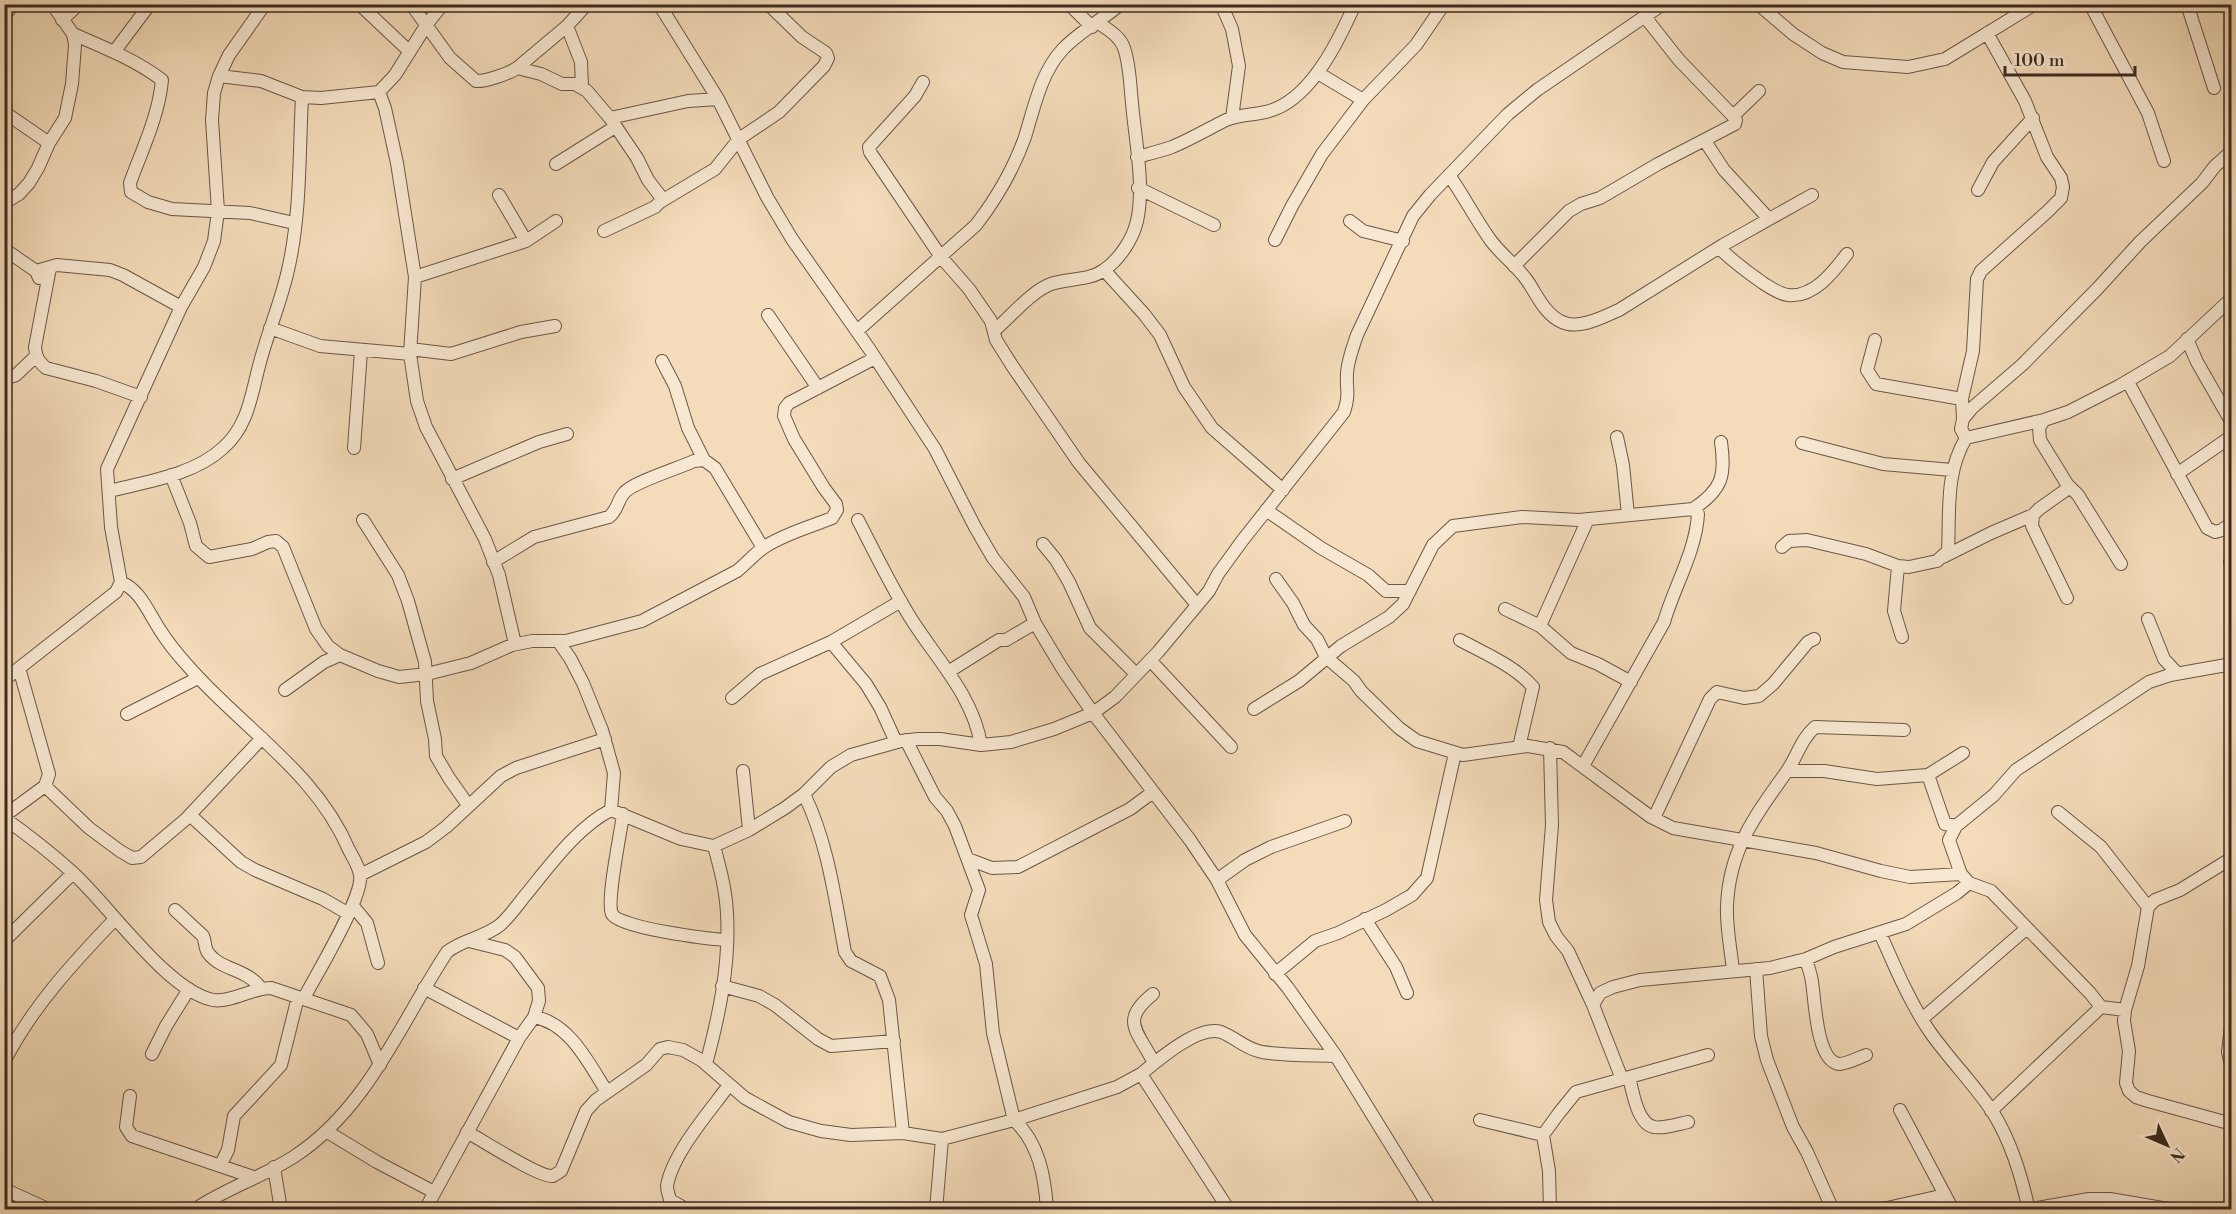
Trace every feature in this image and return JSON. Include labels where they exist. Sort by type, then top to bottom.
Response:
[{"type":"street","points":[[4,17],[13,4]]},
{"type":"street","points":[[52,4],[73,34],[114,52],[162,80],[149,132],[130,183],[131,192],[148,202],[172,209],[250,213],[294,223]]},
{"type":"street","points":[[62,20],[80,4]]},
{"type":"street","points":[[114,52],[150,4]]},
{"type":"street","points":[[4,680],[116,592],[121,582],[111,527],[107,469],[182,307],[204,267],[214,241],[218,211],[212,120],[214,93],[229,55],[265,4]]},
{"type":"street","points":[[359,4],[409,51]]},
{"type":"street","points":[[411,4],[450,58],[476,81],[486,82],[500,74],[512,72],[567,26],[587,4]]},
{"type":"street","points":[[219,76],[261,81],[282,87],[302,97],[364,95],[379,92],[395,75],[427,24],[443,4]]},
{"type":"street","points":[[659,4],[718,99],[767,197],[792,239],[857,331],[935,450],[993,558],[1024,597],[1035,623],[1062,668],[1093,713],[1190,840],[1217,880],[1245,935],[1336,1056],[1431,1209]]},
{"type":"street","points":[[604,231],[655,207],[715,169],[739,139],[779,112],[824,66],[828,58],[826,52],[802,37],[768,4]]},
{"type":"street","points":[[995,330],[1038,291],[1050,284],[1090,277],[1104,270],[1129,242],[1136,224],[1139,207],[1137,158],[1129,72],[1124,48],[1117,36],[1095,25],[1069,4]]},
{"type":"street","points":[[857,331],[976,225],[991,205],[1024,139],[1040,90],[1052,65],[1063,49],[1122,4]]},
{"type":"street","points":[[1221,4],[1232,29],[1239,66],[1232,118]]},
{"type":"street","points":[[1137,158],[1171,147],[1232,118],[1260,115],[1279,108],[1318,73],[1355,4]]},
{"type":"street","points":[[1275,240],[1322,154],[1363,100],[1416,45],[1444,4]]},
{"type":"street","points":[[194,1209],[211,1198],[294,1157],[326,1131],[358,1095],[380,1065],[447,952],[457,944],[485,935],[501,923],[595,818],[611,810],[681,839],[714,846],[749,830],[804,794],[831,767],[851,755],[901,741],[940,739],[981,745],[1011,742],[1054,729],[1093,713],[1114,697],[1150,660],[1209,591],[1218,574],[1242,541],[1344,411],[1349,395],[1347,374],[1350,354],[1413,216],[1508,114],[1537,90],[1663,4]]},
{"type":"street","points":[[1758,4],[1793,34],[1822,53],[1843,62],[1908,67],[1945,59],[2035,4]]},
{"type":"street","points":[[2090,4],[2148,113],[2164,161]]},
{"type":"street","points":[[2187,4],[2214,87]]},
{"type":"street","points":[[1514,266],[1569,211],[1599,198],[1735,124],[1733,116],[1679,60],[1644,17]]},
{"type":"street","points":[[567,26],[581,62],[582,87]]},
{"type":"street","points":[[1964,419],[1962,399],[1973,351],[1977,279],[1981,271],[2061,198],[2061,178],[2047,157],[2033,118],[1987,33]]},
{"type":"street","points":[[4,203],[19,194],[29,183],[64,118],[74,61],[73,34]]},
{"type":"street","points":[[517,68],[541,74],[562,84],[575,84],[582,87],[612,122],[638,158],[648,180],[661,197],[660,202]]},
{"type":"street","points":[[1318,73],[1363,100]]},
{"type":"street","points":[[923,82],[915,96],[869,147],[870,152],[941,257],[969,289],[992,321],[996,340],[1079,463],[1197,605]]},
{"type":"street","points":[[1733,116],[1760,91]]},
{"type":"street","points":[[379,92],[385,108],[416,277],[410,351],[417,401],[426,427],[484,539],[499,575],[515,644]]},
{"type":"street","points":[[109,491],[194,467],[222,450],[240,428],[249,408],[258,367],[288,269],[301,153],[302,97]]},
{"type":"street","points":[[556,164],[612,122],[688,101],[718,99]]},
{"type":"street","points":[[4,112],[49,143]]},
{"type":"street","points":[[1978,190],[1993,162],[2033,118]]},
{"type":"street","points":[[1705,141],[1724,170],[1769,219]]},
{"type":"street","points":[[1966,438],[1961,429],[1964,419],[1972,408],[2022,365],[2140,242],[2232,151]]},
{"type":"street","points":[[1449,175],[1490,239],[1525,278],[1547,311],[1562,322],[1571,324],[1601,318],[1619,310],[1719,248],[1812,195]]},
{"type":"street","points":[[1138,188],[1215,225]]},
{"type":"street","points":[[499,195],[526,241]]},
{"type":"street","points":[[416,277],[526,241],[556,221]]},
{"type":"street","points":[[1350,221],[1363,231],[1403,241]]},
{"type":"street","points":[[1719,248],[1742,268],[1781,294],[1789,296],[1800,295],[1825,280],[1847,254]]},
{"type":"street","points":[[4,249],[36,271],[46,292]]},
{"type":"street","points":[[36,271],[57,265],[111,270],[123,274],[182,307]]},
{"type":"street","points":[[4,379],[16,375],[36,356],[38,323],[50,268]]},
{"type":"street","points":[[1104,270],[1160,335],[1184,387],[1212,428],[1283,490]]},
{"type":"street","points":[[1944,557],[1948,551],[1952,470],[1958,451],[1966,438],[2044,420],[2068,412],[2128,381],[2170,356],[2232,298]]},
{"type":"street","points":[[768,315],[818,388]]},
{"type":"street","points":[[270,328],[320,346],[361,351],[451,354],[520,332],[555,326]]},
{"type":"street","points":[[2187,339],[2197,362],[2232,423]]},
{"type":"street","points":[[1875,340],[1867,370],[1876,384],[1962,399]]},
{"type":"street","points":[[354,448],[361,351]]},
{"type":"street","points":[[36,356],[46,368],[96,381],[141,397]]},
{"type":"street","points":[[171,475],[190,523],[196,546],[209,557],[252,549],[268,542],[280,543],[316,629],[328,646],[340,655],[399,677],[427,674],[471,663],[491,652],[515,644],[532,641],[566,641],[642,621],[737,571],[763,548],[787,534],[832,518],[837,510],[836,504],[794,439],[784,416],[785,408],[789,403],[875,358]]},
{"type":"street","points":[[662,361],[675,386],[688,428],[704,460],[715,468],[763,548]]},
{"type":"street","points":[[2128,381],[2207,528],[2215,532],[2232,523]]},
{"type":"street","points":[[2044,420],[2039,428],[2040,440],[2121,564]]},
{"type":"street","points":[[452,479],[538,442],[567,434]]},
{"type":"street","points":[[2177,474],[2232,436]]},
{"type":"street","points":[[1617,437],[1623,465],[1628,515]]},
{"type":"street","points":[[1254,709],[1299,681],[1341,646],[1389,617],[1403,604],[1433,545],[1453,526],[1522,517],[1588,519],[1693,508],[1711,497],[1722,476],[1724,463],[1721,442]]},
{"type":"street","points":[[1802,443],[1883,464],[1952,470]]},
{"type":"street","points":[[493,562],[534,537],[609,517],[616,512],[623,493],[634,485],[694,461],[704,460]]},
{"type":"street","points":[[1782,547],[1789,541],[1807,540],[1883,559],[1898,566],[1910,567],[1937,561],[1991,533],[2033,515],[2070,487]]},
{"type":"street","points":[[1583,766],[1664,622],[1672,595],[1688,560],[1698,526],[1698,514],[1693,508]]},
{"type":"street","points":[[1266,510],[1313,543],[1368,575],[1386,591],[1410,591]]},
{"type":"street","points":[[2033,515],[2032,526],[2067,598]]},
{"type":"street","points":[[1540,626],[1588,519]]},
{"type":"street","points":[[363,520],[398,575],[416,625],[427,674],[427,702],[435,739],[436,756],[468,805]]},
{"type":"street","points":[[858,520],[901,601],[970,708],[978,726],[981,745]]},
{"type":"street","points":[[1043,544],[1069,582],[1090,628],[1136,674]]},
{"type":"street","points":[[1898,566],[1894,611],[1902,637]]},
{"type":"street","points":[[1276,579],[1293,603],[1304,625],[1317,639],[1326,657],[1417,741],[1463,755],[1519,747],[1550,748],[1563,752],[1653,818],[1673,828],[1816,854],[1881,872],[1910,877],[1965,878],[1991,891],[2101,1007],[2125,1010]]},
{"type":"street","points":[[121,582],[130,586],[141,598],[160,632],[198,678],[297,772],[321,801],[346,842],[360,875],[359,888],[351,910],[301,998],[280,1065],[234,1116],[228,1150],[220,1166]]},
{"type":"street","points":[[1386,591],[1389,617]]},
{"type":"street","points":[[732,698],[760,674],[831,642],[901,601]]},
{"type":"street","points":[[1505,609],[1540,626],[1571,652],[1630,682]]},
{"type":"street","points":[[2148,619],[2164,659],[2177,673]]},
{"type":"street","points":[[948,672],[999,640],[1006,640],[1035,623]]},
{"type":"street","points":[[1653,818],[1710,699],[1718,692],[1744,698],[1759,696],[1773,684],[1808,642],[1814,639]]},
{"type":"street","points":[[1460,640],[1497,660],[1533,687],[1519,747]]},
{"type":"street","points":[[558,641],[583,683],[605,739],[614,773],[611,810]]},
{"type":"street","points":[[831,642],[866,684],[935,797],[947,811],[977,881],[979,890],[971,915],[986,964],[993,1033],[1014,1120],[1024,1129],[1042,1166],[1047,1209]]},
{"type":"street","points":[[285,690],[324,662],[340,655]]},
{"type":"street","points":[[1150,660],[1231,747]]},
{"type":"street","points":[[1965,878],[1949,840],[1956,826],[1994,795],[2016,770],[2149,682],[2177,673],[2232,664]]},
{"type":"street","points":[[19,668],[49,774],[45,786],[4,817],[73,873],[168,973],[189,989],[214,1000],[223,1000],[261,988],[271,988],[351,1015],[367,1034],[380,1065]]},
{"type":"street","points":[[127,714],[198,678]]},
{"type":"street","points":[[1733,971],[1726,908],[1730,872],[1735,854],[1767,797],[1787,771],[1805,736],[1815,727],[1904,730]]},
{"type":"street","points":[[45,786],[89,828],[132,858],[141,857],[190,814],[262,738]]},
{"type":"street","points":[[360,875],[426,842],[446,827],[488,786],[508,772],[605,739]]},
{"type":"street","points":[[1550,748],[1552,825],[1546,900],[1549,922],[1556,936],[1568,951],[1641,1116],[1648,1125],[1657,1128],[1688,1122]]},
{"type":"street","points":[[1275,974],[1315,941],[1338,933],[1412,895],[1427,878],[1455,753]]},
{"type":"street","points":[[1787,771],[1824,771],[1877,779],[1928,775],[1963,753]]},
{"type":"street","points":[[743,771],[749,830]]},
{"type":"street","points":[[1928,775],[1945,824],[1956,826]]},
{"type":"street","points":[[968,859],[992,868],[1018,867],[1130,809],[1153,792]]},
{"type":"street","points":[[804,794],[814,815],[829,868],[845,952],[851,961],[880,976],[885,985],[894,1041],[903,1133]]},
{"type":"street","points":[[2058,812],[2102,847],[2148,907]]},
{"type":"street","points":[[190,814],[241,862],[351,910],[367,923],[378,963]]},
{"type":"street","points":[[623,814],[610,898],[612,914],[619,921],[676,934],[727,940]]},
{"type":"street","points":[[1217,880],[1245,860],[1271,847],[1345,821]]},
{"type":"street","points":[[706,1064],[722,986],[727,940],[723,883],[714,846]]},
{"type":"street","points":[[2232,858],[2180,890],[2155,900],[2148,907],[2138,966],[2124,1021],[2129,1051],[2126,1083],[2129,1091],[2136,1097],[2232,1124]]},
{"type":"street","points":[[977,881],[992,868]]},
{"type":"street","points":[[4,941],[73,873]]},
{"type":"street","points":[[1593,1005],[1600,993],[1640,980],[1770,968],[1806,959],[1834,947],[1906,924],[1957,893],[1965,878]]},
{"type":"street","points":[[175,910],[206,940],[207,953],[249,976],[261,988]]},
{"type":"street","points":[[4,1062],[50,989],[115,919]]},
{"type":"street","points":[[1365,919],[1396,967],[1407,993]]},
{"type":"street","points":[[1922,1019],[2026,929]]},
{"type":"street","points":[[1880,933],[1908,996],[1929,1031],[1991,1111],[2006,1138],[2020,1174],[2028,1209],[2088,1199],[2110,1199],[2174,1209]]},
{"type":"street","points":[[425,1209],[519,1038],[534,1017],[539,1001],[538,988],[514,957],[505,950],[469,940]]},
{"type":"street","points":[[1806,959],[1812,981],[1821,1040],[1826,1054],[1833,1062],[1841,1064],[1866,1055]]},
{"type":"street","points":[[1756,969],[1761,1036],[1774,1080],[1793,1127],[1833,1209]]},
{"type":"street","points":[[722,986],[759,996],[831,1046],[894,1041]]},
{"type":"street","points":[[424,988],[519,1038]]},
{"type":"street","points":[[152,1054],[189,989]]},
{"type":"street","points":[[1153,994],[1139,1005],[1134,1017],[1136,1030],[1154,1063]]},
{"type":"street","points":[[1991,1111],[2101,1007]]},
{"type":"street","points":[[534,1017],[546,1019],[556,1025],[572,1040],[607,1092]]},
{"type":"street","points":[[2232,1018],[2228,1052],[2232,1069]]},
{"type":"street","points":[[467,1132],[544,1175],[554,1176],[561,1171],[585,1112],[596,1100],[646,1065],[660,1049],[668,1047],[683,1050],[706,1064],[745,1098],[789,1122],[821,1131],[851,1135],[903,1133],[942,1139],[1014,1120],[1117,1088],[1141,1074],[1185,1042],[1204,1032],[1218,1031],[1243,1046],[1263,1052],[1336,1056]]},
{"type":"street","points":[[1550,1209],[1549,1171],[1544,1135],[1576,1092],[1708,1055]]},
{"type":"street","points":[[1141,1074],[1229,1209]]},
{"type":"street","points":[[681,1208],[670,1200],[667,1188],[672,1170],[692,1135],[729,1085]]},
{"type":"street","points":[[130,1096],[126,1127],[132,1136],[253,1178]]},
{"type":"street","points":[[1900,1110],[1953,1209]]},
{"type":"street","points":[[1480,1120],[1544,1135]]},
{"type":"street","points":[[326,1131],[377,1162],[434,1192]]},
{"type":"street","points":[[936,1209],[942,1139]]},
{"type":"street","points":[[274,1167],[281,1209]]},
{"type":"street","points":[[4,1189],[50,1209]]},
{"type":"street","points":[[1878,1209],[1945,1195]]}]
